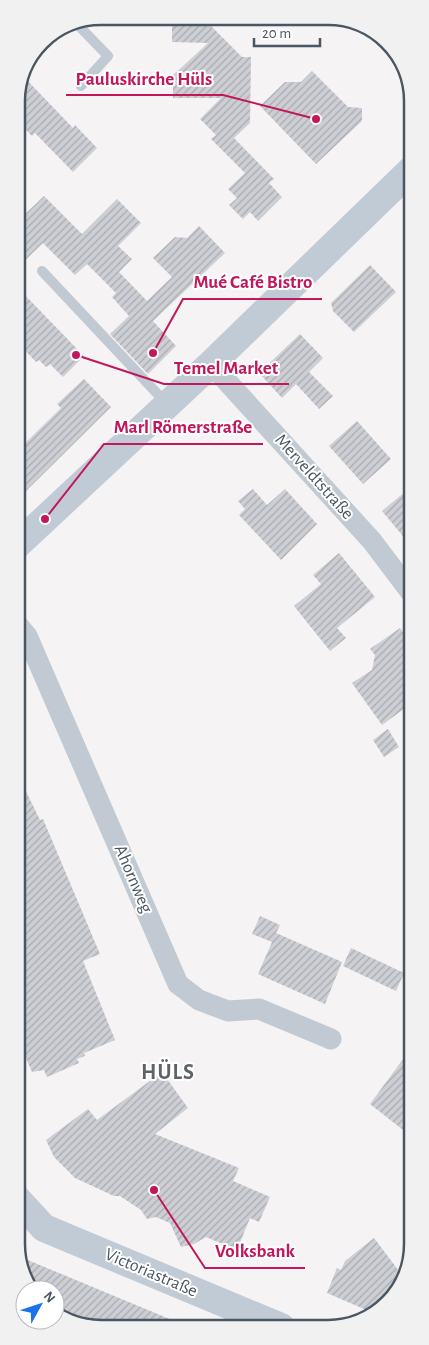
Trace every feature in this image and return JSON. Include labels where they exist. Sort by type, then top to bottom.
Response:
[{"type":"main road","points":[[25,539],[211,364],[404,177]]},
{"type":"main road","name":"Victoriastraße","points":[[25,1208],[44,1228],[264,1320]]},
{"type":"street","name":"Merveldtstraße","points":[[211,364],[372,541],[404,583]]},
{"type":"street","name":"Ahornweg","points":[[25,634],[178,984],[200,1000],[228,1011],[260,1009],[331,1038]]},
{"type":"lane","points":[[81,28],[108,56],[81,86]]},
{"type":"lane","points":[[42,271],[168,405]]},
{"type":"building","points":[[172,25],[210,25],[242,57],[251,57],[250,123],[234,138],[274,179],[269,183],[282,197],[258,221],[250,212],[243,219],[229,205],[237,198],[228,189],[245,173],[211,139],[216,135],[200,119],[221,98],[173,98],[173,85],[168,80],[208,43],[172,42]]},
{"type":"building","points":[[312,71],[348,107],[362,108],[362,121],[316,164],[260,106],[285,82],[301,82]]},
{"type":"building","points":[[28,81],[73,128],[75,125],[97,148],[73,172],[35,133],[32,136],[25,129],[25,96]]},
{"type":"building","points":[[44,196],[82,234],[117,199],[141,223],[118,246],[132,259],[119,272],[147,301],[172,277],[153,258],[175,237],[187,238],[199,226],[225,253],[153,321],[176,346],[148,374],[110,334],[129,316],[112,297],[116,293],[87,264],[75,275],[43,243],[25,260],[25,214]]},
{"type":"building","points":[[370,265],[396,292],[354,332],[333,311],[331,303]]},
{"type":"building","points":[[25,295],[84,356],[63,377],[50,364],[46,367],[39,360],[36,362],[25,350]]},
{"type":"building","points":[[300,334],[323,358],[309,372],[333,396],[319,409],[296,384],[282,398],[259,373]]},
{"type":"building","points":[[84,379],[111,407],[25,492],[25,443],[61,408],[57,404]]},
{"type":"building","points":[[357,421],[391,459],[363,484],[329,446]]},
{"type":"building","points":[[253,489],[267,505],[285,489],[317,524],[281,560],[239,515],[245,509],[238,501]]},
{"type":"building","points":[[404,493],[404,537],[382,511]]},
{"type":"building","points":[[339,553],[375,597],[337,628],[346,638],[330,651],[294,606],[321,584],[313,575]]},
{"type":"building","points":[[400,628],[404,633],[404,709],[382,725],[352,683],[372,670],[375,655],[370,649]]},
{"type":"building","points":[[388,729],[399,747],[384,757],[373,740]]},
{"type":"building","points":[[25,789],[40,820],[43,819],[100,954],[83,961],[115,1040],[84,1053],[85,1056],[77,1059],[79,1063],[47,1077],[44,1070],[32,1072],[25,1056]]},
{"type":"building","points":[[260,916],[280,925],[276,933],[342,962],[325,1004],[258,974],[272,942],[252,934]]},
{"type":"building","points":[[351,948],[404,973],[396,991],[343,966]]},
{"type":"building","points":[[404,1058],[404,1131],[370,1104]]},
{"type":"building","points":[[162,1072],[188,1108],[155,1134],[239,1168],[233,1181],[270,1197],[259,1222],[250,1218],[237,1250],[206,1237],[194,1244],[181,1247],[170,1223],[156,1217],[147,1219],[141,1210],[120,1196],[114,1196],[75,1178],[54,1157],[46,1140],[88,1109],[97,1120]]},
{"type":"building","points":[[374,1238],[399,1271],[385,1294],[366,1310],[327,1293],[337,1268],[341,1270],[345,1261]]},
{"type":"building","points":[[26,1259],[172,1320],[86,1319],[65,1311],[65,1280],[34,1280]]},
{"type":"place","name":"Pauluskirche Hüls","points":[[316,119]]},
{"type":"place","name":"Mué Café Bistro","points":[[153,353]]},
{"type":"place","name":"Temel Market","points":[[76,355]]},
{"type":"place","name":"Marl Römerstraße","points":[[45,519]]},
{"type":"place","name":"Volksbank","points":[[154,1190]]},
{"type":"district","name":"HÜLS","points":[[168,1072]]}]
